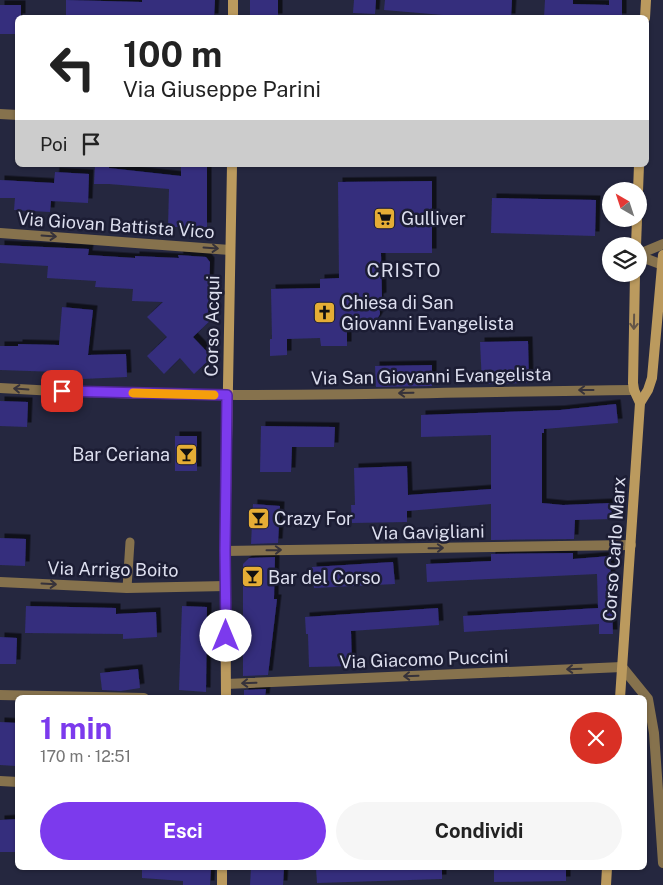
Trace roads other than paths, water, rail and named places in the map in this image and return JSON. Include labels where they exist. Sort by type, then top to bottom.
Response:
[{"type":"main road","points":[[234,0],[234,15]]},
{"type":"main road","points":[[645,15],[646,0]]},
{"type":"main road","name":"Corso Acqui","points":[[226,695],[225,551],[232,167]]},
{"type":"main road","points":[[638,182],[639,167]]},
{"type":"main road","name":"Corso Carlo Marx","points":[[620,695],[640,403],[648,390],[652,378],[663,255]]},
{"type":"main road","name":"Corso Carlo Marx","points":[[636,282],[634,390],[640,403]]},
{"type":"main road","points":[[222,870],[222,885]]},
{"type":"main road","points":[[606,885],[607,870]]},
{"type":"street","points":[[0,114],[15,115]]},
{"type":"street","name":"Via Giovan Battista Vico","points":[[0,232],[230,250]]},
{"type":"street","points":[[647,251],[663,244]]},
{"type":"street","points":[[647,258],[663,265]]},
{"type":"street","name":"Via San Giovanni Evangelista","points":[[0,388],[227,395],[634,390]]},
{"type":"street","name":"Via Gavigliani","points":[[225,551],[631,545]]},
{"type":"street","name":"Via Arrigo Boito","points":[[0,582],[127,588],[226,586]]},
{"type":"street","points":[[622,667],[644,695]]},
{"type":"street","name":"Via Giacomo Puccini","points":[[226,684],[622,667]]},
{"type":"street","points":[[0,695],[15,695]]},
{"type":"street","points":[[647,699],[654,733],[663,863]]},
{"type":"street","points":[[0,781],[15,782]]},
{"type":"lane","points":[[127,588],[130,542]]},
{"type":"place","name":"Gulliver","points":[[385,218]]},
{"type":"place","name":"Chiesa di San Giovanni Evangelista","points":[[325,312]]},
{"type":"place","name":"Bar Ceriana","points":[[186,454]]},
{"type":"place","name":"Crazy For","points":[[258,518]]},
{"type":"place","name":"Bar del Corso","points":[[252,577]]},
{"type":"district","name":"CRISTO","points":[[404,270]]}]
